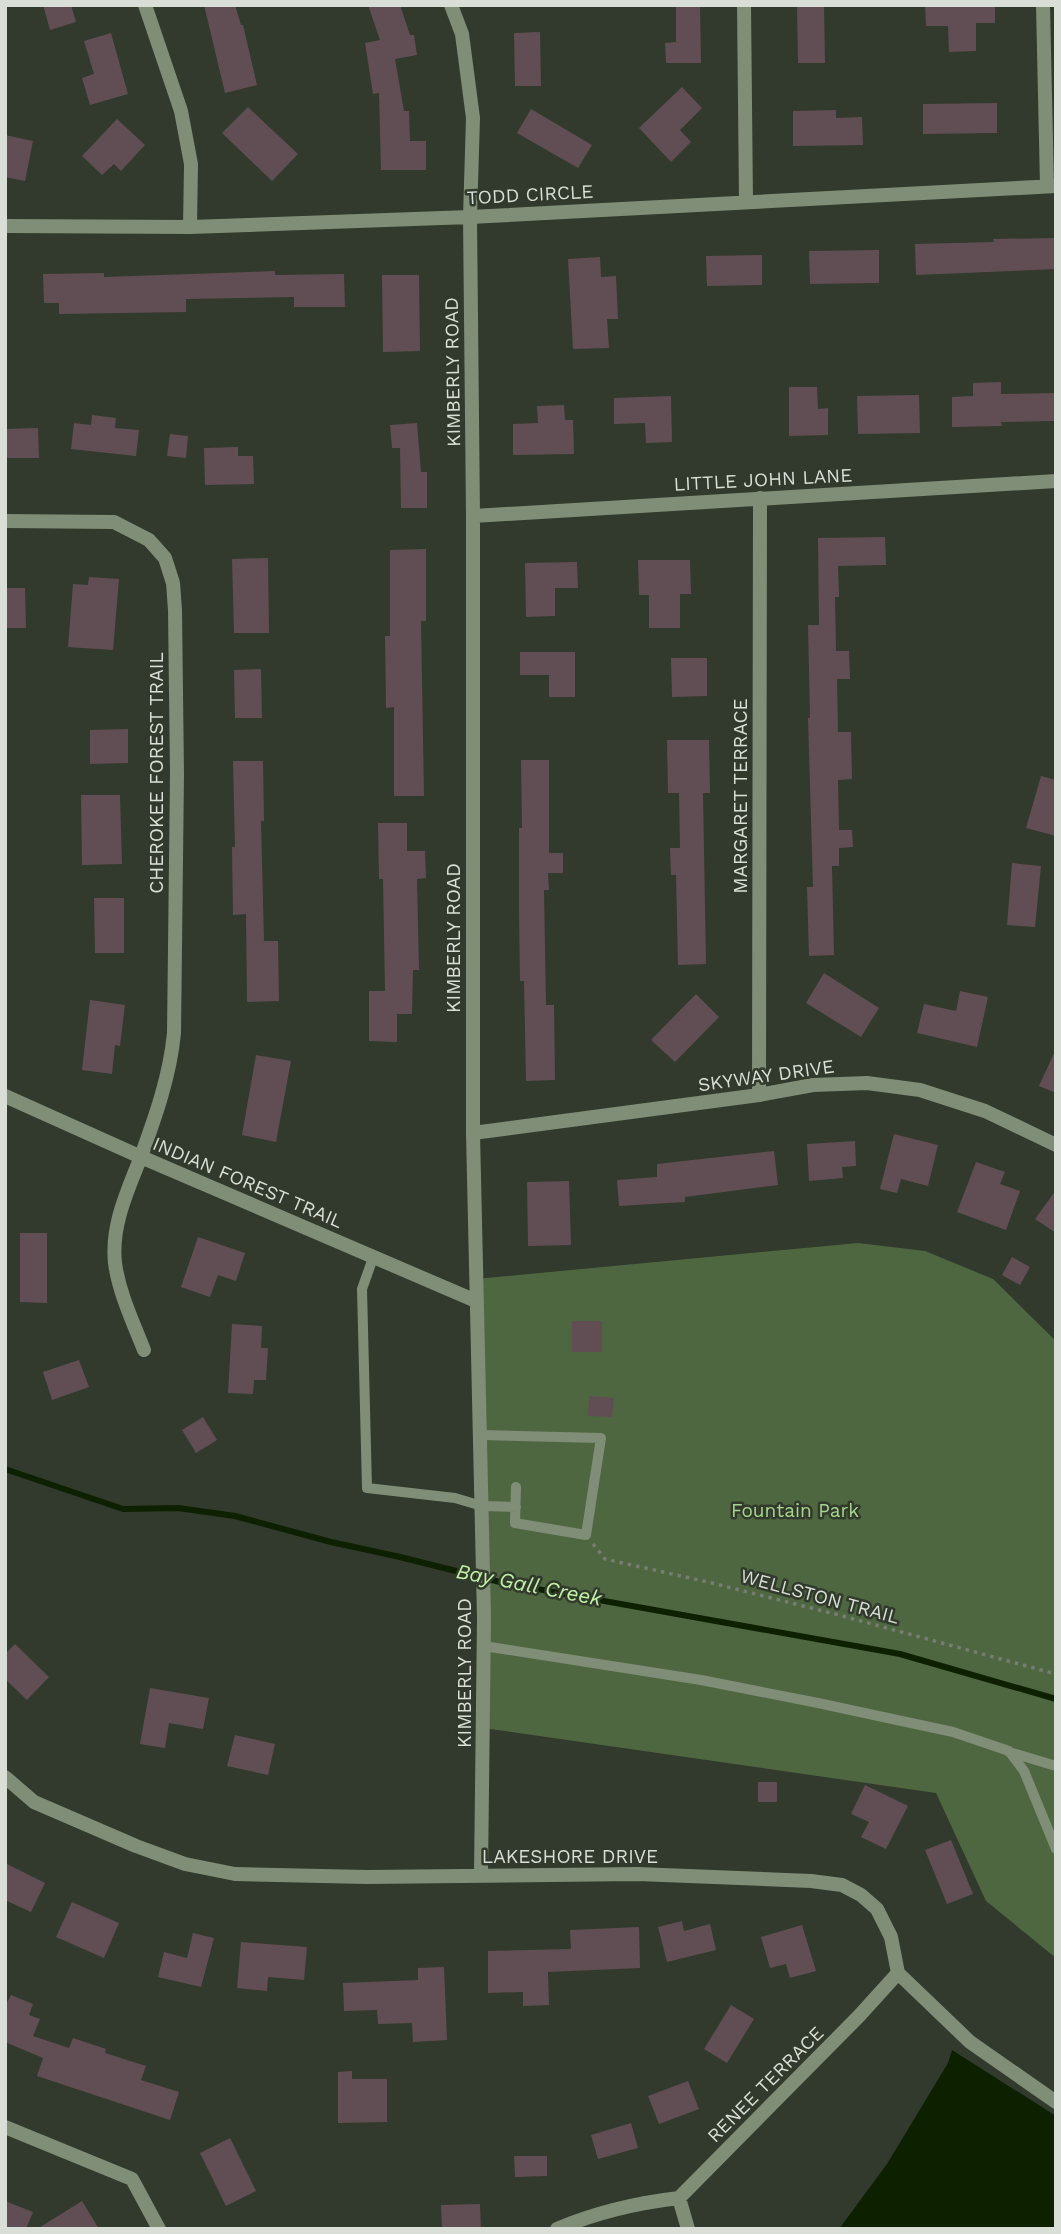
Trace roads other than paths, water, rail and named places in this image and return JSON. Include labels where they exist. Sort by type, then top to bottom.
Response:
[{"type":"street","points":[[145,5],[181,111],[191,164],[190,227]]},
{"type":"street","name":"KIMBERLY ROAD","points":[[451,5],[462,34],[473,118],[470,217],[473,516],[472,1133],[484,1618],[481,1874]]},
{"type":"street","points":[[744,5],[746,201]]},
{"type":"street","points":[[1043,5],[1051,186]]},
{"type":"street","name":"TODD CIRCLE","points":[[5,226],[190,227],[470,217],[1051,186]]},
{"type":"street","name":"LITTLE JOHN LANE","points":[[473,516],[1056,481]]},
{"type":"street","name":"MARGARET TERRACE","points":[[759,1095],[760,498]]},
{"type":"street","name":"CHEROKEE FOREST TRAIL","points":[[5,521],[114,522],[149,540],[165,558],[173,583],[177,774],[174,1034],[168,1069],[118,1221],[115,1262],[124,1300],[144,1350]]},
{"type":"street","name":"SKYWAY DRIVE","points":[[472,1133],[759,1095],[813,1085],[867,1083],[920,1090],[985,1111],[1056,1145]]},
{"type":"street","name":"INDIAN FOREST TRAIL","points":[[5,1096],[477,1301]]},
{"type":"street","name":"LAKESHORE DRIVE","points":[[5,1777],[34,1802],[136,1846],[185,1864],[235,1874],[367,1877],[638,1874],[811,1881],[842,1885],[861,1895],[877,1909],[891,1937],[898,1973]]},
{"type":"street","points":[[898,1973],[970,2042],[1056,2102]]},
{"type":"street","name":"RENEE TERRACE","points":[[679,2198],[859,2017],[898,1973]]},
{"type":"street","points":[[5,2127],[132,2179],[159,2229]]},
{"type":"street","points":[[557,2229],[591,2215],[637,2203],[679,2198],[688,2229]]},
{"type":"lane","points":[[373,1258],[362,1289],[367,1488],[455,1498],[482,1506],[516,1507]]},
{"type":"lane","points":[[481,1435],[601,1438],[586,1535],[515,1523],[516,1487]]},
{"type":"lane","points":[[484,1646],[701,1680],[953,1731],[1056,1766]]},
{"type":"lane","points":[[1009,1751],[1024,1771],[1056,1849]]},
{"type":"waterway","name":"Bay Gall Creek","points":[[5,1469],[123,1509],[178,1508],[235,1516],[504,1583],[900,1654],[1056,1699]]},
{"type":"park label","name":"Fountain Park","points":[[795,1510]]}]
